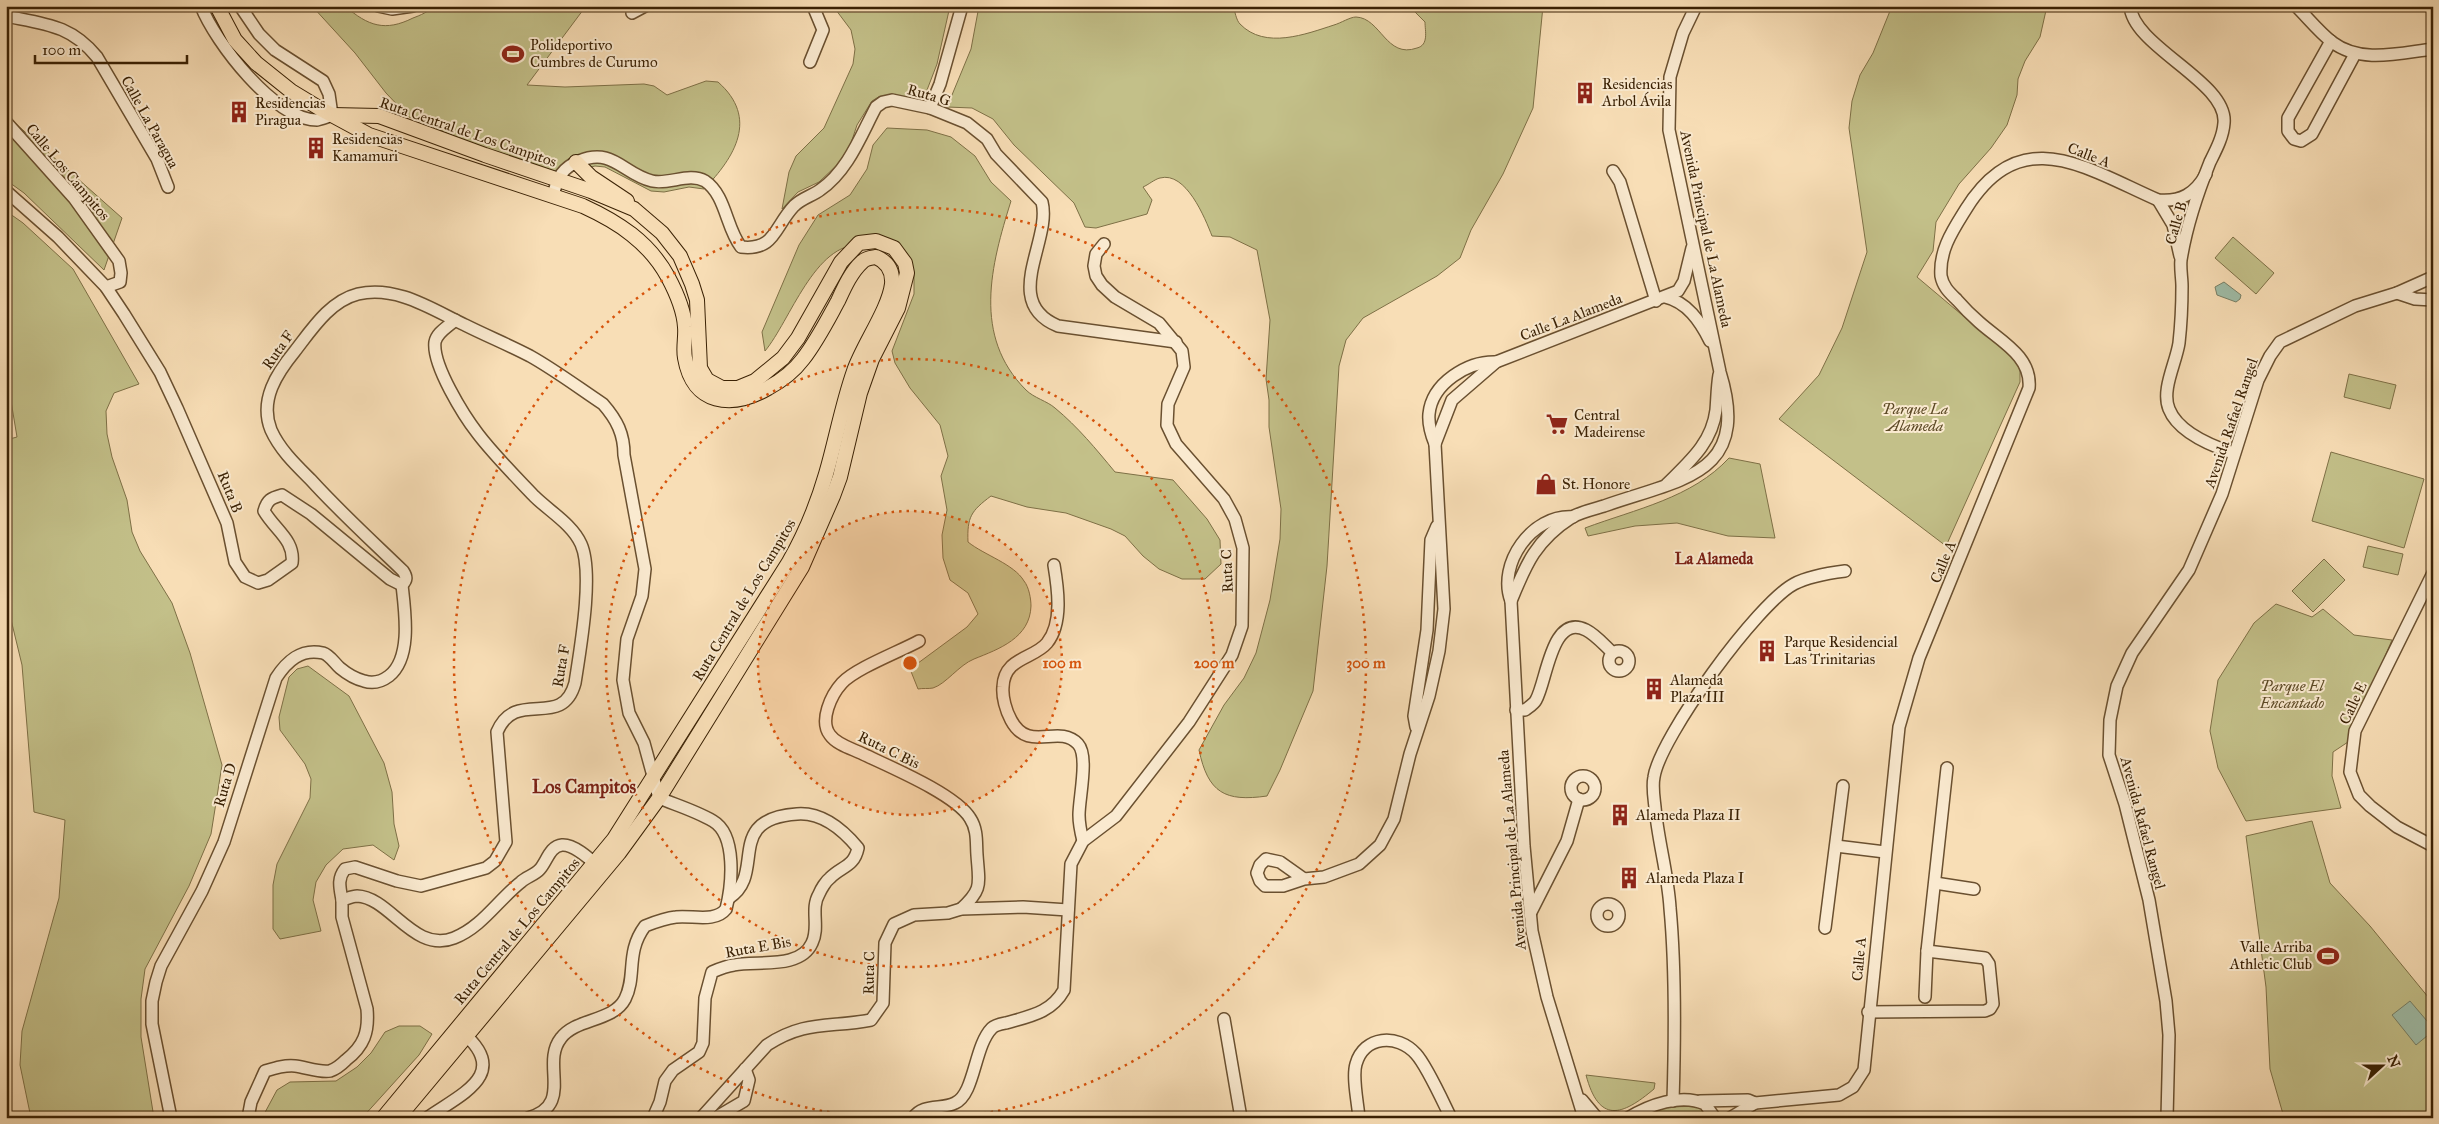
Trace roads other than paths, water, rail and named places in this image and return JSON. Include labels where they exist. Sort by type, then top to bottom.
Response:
[{"type":"main road","points":[[217,6],[235,40],[256,63],[291,92],[332,115]]},
{"type":"main road","name":"Ruta Central de Los Campitos","points":[[332,115],[379,116],[634,209],[662,233],[680,256],[697,300],[700,368],[707,380],[722,388],[738,388],[746,385],[779,362],[798,338],[840,262],[859,243],[876,241],[894,248],[905,263],[907,273],[898,308],[872,359],[860,393],[840,477],[816,538],[797,574],[659,798],[462,1032],[383,1118]]},
{"type":"main road","name":"Ruta Central de Los Campitos","points":[[332,115],[369,135],[553,195],[617,222],[631,232],[655,257],[672,286],[685,327],[684,355],[687,371],[704,394],[716,398],[735,400],[756,394],[776,384],[796,368],[816,339],[850,277],[862,262],[876,257],[882,259],[890,268],[892,276],[891,290],[861,353],[849,385],[826,474],[805,532],[758,614],[600,868]]},
{"type":"main road","points":[[576,162],[591,177],[613,190],[634,209]]},
{"type":"main road","name":"Ruta Central de Los Campitos","points":[[398,1118],[462,1032]]},
{"type":"street","points":[[201,6],[209,26],[224,48],[264,92],[308,118],[322,119],[332,115],[329,94],[323,81],[275,50],[259,34],[240,6]]},
{"type":"street","points":[[378,6],[392,9],[413,6]]},
{"type":"street","points":[[632,13],[644,6]]},
{"type":"street","points":[[810,62],[823,30],[813,6]]},
{"type":"street","points":[[930,108],[947,63],[962,6]]},
{"type":"street","name":"Avenida Principal de La Alameda","points":[[1511,601],[1529,558],[1538,546],[1573,517],[1694,475],[1708,465],[1722,447],[1729,428],[1728,398],[1720,372],[1672,154],[1669,130],[1670,77],[1683,33],[1696,6]]},
{"type":"street","name":"Calle B","points":[[2130,6],[2135,22],[2206,89],[2222,108],[2224,118],[2222,132],[2206,174],[2181,261],[2180,334],[2167,395],[2168,407],[2173,418],[2182,427],[2233,453]]},
{"type":"street","points":[[2296,6],[2331,42],[2355,54],[2368,56],[2433,48]]},
{"type":"street","name":"Calle La Paragua","points":[[6,16],[66,30],[87,45],[97,57],[157,159],[168,187]]},
{"type":"street","points":[[2331,42],[2288,118],[2288,131],[2294,139],[2301,141],[2312,134],[2355,54]]},
{"type":"street","name":"Ruta G","points":[[576,162],[596,156],[606,157],[653,181],[666,182],[691,178],[704,181],[716,192],[733,237],[741,247],[755,249],[766,244],[783,218],[799,201],[820,190],[838,173],[851,154],[876,107],[883,102],[892,100],[930,108],[977,129],[987,139],[996,154],[1042,202],[1045,211],[1044,223],[1032,265],[1031,282],[1034,306],[1048,322],[1058,326],[1176,342]]},
{"type":"street","name":"Calle Los Campitos","points":[[6,122],[74,198],[119,261],[120,282],[106,287]]},
{"type":"street","name":"Calle A","points":[[1730,1118],[1755,1103],[1839,1095],[1847,1092],[1864,1070],[1868,1012],[1899,727],[1907,694],[1919,658],[2029,388],[2027,370],[2017,353],[1978,322],[1945,288],[1941,276],[1947,240],[1985,182],[2008,166],[2028,160],[2052,158],[2072,163],[2158,200],[2171,201],[2187,196],[2201,184],[2206,174]]},
{"type":"street","points":[[553,195],[563,168],[576,162]]},
{"type":"street","points":[[1614,172],[1620,182],[1660,299],[1675,300],[1686,306],[1702,326],[1717,355]]},
{"type":"street","name":"Ruta B","points":[[6,191],[58,237],[106,287],[160,372],[227,523],[235,562],[245,576],[258,583],[268,580],[292,563],[293,553],[290,543],[264,511],[266,503],[272,498],[282,495],[311,514],[390,579],[402,585]]},
{"type":"street","points":[[2158,200],[2173,225],[2181,261]]},
{"type":"street","name":"Ruta C","points":[[913,1118],[916,1114],[933,1106],[955,1104],[964,1096],[984,1038],[994,1026],[1042,1012],[1057,1002],[1064,990],[1070,864],[1083,841],[1116,816],[1189,722],[1232,655],[1242,626],[1243,548],[1235,519],[1224,499],[1176,444],[1167,425],[1168,404],[1184,367],[1182,351],[1159,323],[1115,297],[1102,285],[1096,276],[1094,266],[1096,254],[1104,244]]},
{"type":"street","name":"Calle La Alameda","points":[[1435,444],[1452,400],[1496,362],[1660,299],[1678,290],[1684,280],[1692,244]]},
{"type":"street","name":"Avenida Rafael Rangel","points":[[2167,1118],[2170,1045],[2166,1001],[2147,890],[2126,804],[2109,755],[2110,720],[2123,668],[2190,570],[2222,494],[2233,453],[2258,380],[2270,356],[2280,342],[2355,306],[2397,293],[2432,277]]},
{"type":"street","name":"Avenida Rafael Rangel","points":[[2432,277],[2423,283],[2423,289],[2433,300]]},
{"type":"street","name":"Avenida Rafael Rangel","points":[[2397,293],[2415,299],[2433,300]]},
{"type":"street","name":"Ruta F","points":[[402,585],[406,581],[403,571],[342,513],[279,444],[270,429],[268,400],[278,372],[318,322],[346,298],[360,294],[390,294],[423,303],[531,357],[603,404],[619,426],[624,440],[624,455],[645,569],[642,596],[627,639],[623,680],[629,713],[644,743],[659,798]]},
{"type":"street","name":"Ruta F","points":[[342,900],[339,885],[341,874],[345,869],[355,867],[397,881],[421,886],[486,868],[495,861],[506,842],[497,732],[500,725],[516,712],[525,708],[557,707],[565,703],[571,696],[575,683],[587,569],[581,543],[570,529],[534,496],[478,434],[453,394],[440,368],[435,351],[439,332],[455,320]]},
{"type":"street","name":"Calle La Alameda","points":[[1304,879],[1324,878],[1348,870],[1371,855],[1380,845],[1394,819],[1416,731],[1429,696],[1444,609],[1435,444],[1428,425],[1429,412],[1440,390],[1458,372],[1485,361],[1496,362]]},
{"type":"street","name":"Avenida Principal de La Alameda","points":[[1667,484],[1695,457],[1707,440],[1714,421],[1720,372]]},
{"type":"street","points":[[1440,390],[1452,400]]},
{"type":"street","points":[[1707,440],[1722,447]]},
{"type":"street","name":"Avenida Principal de La Alameda","points":[[1573,517],[1563,516],[1538,526],[1512,559],[1507,574],[1507,590],[1511,601],[1516,710],[1530,914],[1540,972],[1584,1118]]},
{"type":"street","name":"Calle La Alameda","points":[[1416,731],[1414,716],[1427,630],[1431,540],[1438,524]]},
{"type":"street","points":[[1521,547],[1529,558]]},
{"type":"street","points":[[1054,565],[1058,589],[1057,613],[1053,634],[1046,645],[1015,663],[1006,674],[1003,687],[1007,714],[1021,734],[1032,738],[1066,737],[1078,744],[1083,754],[1079,816],[1083,841]]},
{"type":"street","points":[[1673,1101],[1673,953],[1670,906],[1656,820],[1653,784],[1655,771],[1664,750],[1684,716],[1756,616],[1793,584],[1845,571]]},
{"type":"street","name":"Calle E","points":[[2433,573],[2354,731],[2350,772],[2359,796],[2370,806],[2397,827],[2433,846]]},
{"type":"street","name":"Ruta D","points":[[171,1118],[152,1024],[152,1001],[156,982],[161,966],[202,891],[224,842],[276,678],[286,662],[310,652],[326,654],[342,669],[363,681],[374,683],[385,680],[396,671],[402,661],[404,622],[402,585]]},
{"type":"street","points":[[1516,710],[1525,710],[1536,701],[1556,642],[1564,631],[1578,628],[1586,630],[1613,653]]},
{"type":"street","points":[[1427,630],[1441,632]]},
{"type":"street","name":"Ruta C Bis","points":[[919,642],[857,673],[842,683],[828,706],[826,726],[831,736],[840,743],[947,798],[970,817],[976,828],[979,880],[976,895],[961,909]]},
{"type":"street","points":[[1925,997],[1927,951],[1947,768]]},
{"type":"street","points":[[1826,928],[1843,786]]},
{"type":"street","points":[[659,798],[713,821],[721,828],[727,838],[730,857],[729,898]]},
{"type":"street","points":[[1530,914],[1567,841],[1579,799]]},
{"type":"street","name":"Ruta E Bis","points":[[528,1118],[540,1114],[549,1106],[555,1084],[555,1050],[560,1038],[571,1029],[611,1012],[619,1007],[626,998],[633,947],[645,926],[676,917],[722,914],[726,909],[729,898],[738,892],[747,869],[749,847],[755,832],[766,821],[782,815],[804,814],[828,821],[858,848],[856,858],[850,865],[829,878],[818,895],[814,911],[815,928],[812,943],[804,952],[794,958],[762,963],[734,964],[712,972],[705,998],[701,1048],[691,1060],[673,1070],[665,1081],[660,1102],[653,1118]]},
{"type":"street","points":[[248,1118],[250,1102],[265,1071],[280,1066],[294,1066],[329,1071],[351,1056],[365,1039],[368,1024],[367,1009],[342,917],[342,900],[357,896],[370,900],[426,939],[441,943],[457,937],[488,914],[521,882],[539,870],[554,848],[563,845],[571,847],[600,868]]},
{"type":"street","points":[[1836,846],[1885,852]]},
{"type":"street","points":[[1935,883],[1974,889]]},
{"type":"street","name":"Ruta C","points":[[745,1069],[766,1046],[800,1028],[871,1020],[883,1003],[885,943],[894,924],[914,914],[948,913],[961,909],[1023,907],[1068,910]]},
{"type":"street","points":[[1868,1012],[1985,1011],[1990,1009],[1993,1004],[1989,964],[1986,958],[1927,951]]},
{"type":"street","points":[[1224,1019],[1241,1118]]},
{"type":"street","points":[[427,1118],[466,1093],[477,1083],[481,1073],[482,1058],[462,1032]]},
{"type":"street","points":[[1359,1118],[1355,1066],[1368,1046],[1380,1040],[1391,1039],[1416,1054],[1451,1118]]},
{"type":"street","points":[[701,1118],[745,1069],[749,1080],[744,1101],[715,1118]]},
{"type":"street","name":"Avenida Principal de La Alameda","points":[[1576,1090],[1597,1118]]},
{"type":"street","name":"Calle A","points":[[1628,1118],[1645,1108],[1673,1101],[1748,1100],[1755,1103]]},
{"type":"street","points":[[1700,1102],[1709,1107],[1715,1118]]},
{"type":"place","name":"Polideportivo Cumbres de Curumo","points":[[513,54]]},
{"type":"place","name":"Residencias Arbol Ávila","points":[[1585,93]]},
{"type":"place","name":"Residencias Piragua","points":[[239,112]]},
{"type":"place","name":"Residencias Kamamuri","points":[[316,148]]},
{"type":"place","name":"Central Madeirense","points":[[1557,424]]},
{"type":"place","name":"St. Honore","points":[[1546,484]]},
{"type":"place","name":"Parque Residencial Las Trinitarias","points":[[1767,651]]},
{"type":"place","name":"Alameda Plaza III","points":[[1654,689]]},
{"type":"place","name":"Alameda Plaza II","points":[[1620,815]]},
{"type":"place","name":"Alameda Plaza I","points":[[1629,878]]},
{"type":"place","name":"Valle Arriba Athletic Club","points":[[2328,956]]},
{"type":"district","name":"La Alameda","points":[[1714,558]]},
{"type":"district","name":"Los Campitos","points":[[584,787]]},
{"type":"park label","name":"Parque La Alameda","points":[[1915,418]]},
{"type":"park label","name":"Parque El Encantado","points":[[2292,694]]}]
